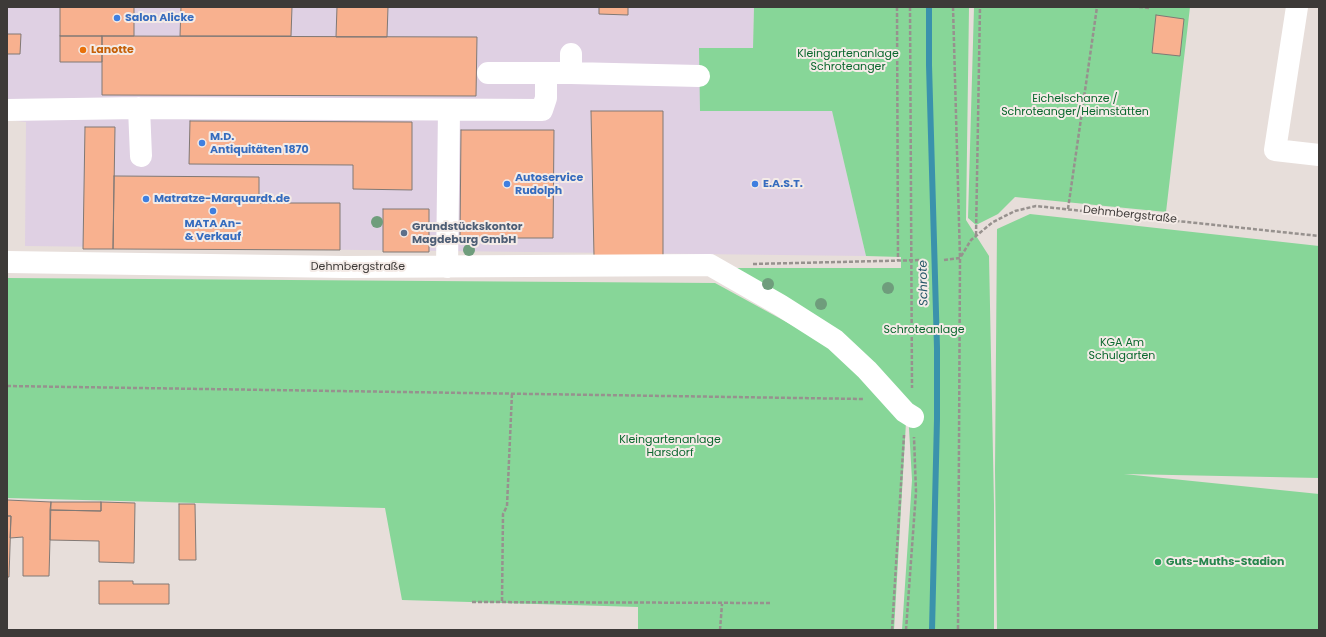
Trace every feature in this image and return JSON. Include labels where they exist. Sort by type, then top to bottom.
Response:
[{"type":"street","points":[[1297,7],[1275,150],[1319,155]]},
{"type":"street","points":[[488,73],[546,73],[571,64],[699,76]]},
{"type":"street","points":[[7,110],[139,108],[542,110],[546,98],[546,73]]},
{"type":"street","points":[[139,108],[140,156]]},
{"type":"street","points":[[447,267],[449,110]]},
{"type":"street","name":"Dehmbergstraße","points":[[7,262],[447,267],[710,265],[780,305],[835,340],[867,370],[905,412],[908,424]]},
{"type":"path","points":[[897,7],[898,261]]},
{"type":"path","points":[[892,630],[908,424],[910,260],[910,7]]},
{"type":"path","points":[[954,7],[960,258],[958,630]]},
{"type":"path","points":[[976,236],[980,7]]},
{"type":"path","points":[[1068,209],[1097,7]]},
{"type":"path","points":[[1139,7],[1150,8]]},
{"type":"path","name":"Dehmbergstraße","points":[[960,258],[976,236],[1002,217],[1026,208],[1042,206],[1319,236]]},
{"type":"path","points":[[944,260],[960,258]]},
{"type":"path","points":[[749,264],[923,260]]},
{"type":"path","points":[[7,386],[870,399]]},
{"type":"path","points":[[502,602],[503,514],[507,506],[512,393]]},
{"type":"path","points":[[906,630],[916,492],[908,424]]},
{"type":"path","points":[[472,602],[771,604]]},
{"type":"path","points":[[720,630],[722,604]]},
{"type":"shaded area","points":[[7,7],[754,7],[753,48],[700,111],[832,111],[866,256],[25,246],[26,122],[7,120]]},
{"type":"green space","name":"Schroteanlage","points":[[754,7],[969,7],[966,220],[989,256],[994,505],[994,630],[902,630],[912,480],[908,411],[729,268],[901,268],[901,257],[866,256],[832,111],[700,111],[699,48],[753,48]]},
{"type":"green space","name":"Eichelschanze / Schroteanger/Heimstätten","points":[[974,7],[1190,7],[1166,212],[1015,197],[998,214],[976,225],[968,218]]},
{"type":"green space","name":"KGA Am Schulgarten","points":[[1030,214],[1319,246],[1319,478],[1124,474],[1319,494],[1319,630],[997,630],[995,470],[997,229]]},
{"type":"green space","name":"Kleingartenanlage Harsdorf","points":[[7,278],[715,283],[823,342],[906,422],[894,630],[638,630],[638,607],[402,600],[385,508],[7,498]]},
{"type":"building","points":[[60,7],[134,7],[134,36],[60,36]]},
{"type":"building","points":[[181,7],[292,7],[291,36],[180,36]]},
{"type":"building","points":[[337,7],[388,7],[387,37],[336,37]]},
{"type":"building","points":[[599,7],[628,7],[628,15],[599,14]]},
{"type":"building","points":[[1156,15],[1184,19],[1180,56],[1152,53]]},
{"type":"building","points":[[7,34],[21,34],[20,54],[7,54]]},
{"type":"building","points":[[60,36],[102,36],[102,62],[60,62]]},
{"type":"building","points":[[102,36],[477,37],[476,96],[102,95]]},
{"type":"building","points":[[591,111],[663,111],[663,256],[594,256]]},
{"type":"building","points":[[190,121],[412,122],[412,190],[353,189],[353,165],[189,164]]},
{"type":"building","points":[[85,127],[115,127],[113,249],[83,249]]},
{"type":"building","name":"Autoservice Rudolph","points":[[461,130],[554,130],[553,238],[460,238]]},
{"type":"building","points":[[114,176],[259,177],[259,203],[340,203],[340,250],[113,249]]},
{"type":"building","points":[[383,209],[429,209],[429,252],[383,252]]},
{"type":"building","points":[[7,500],[51,502],[49,576],[23,576],[23,537],[10,538],[11,516],[7,516]]},
{"type":"building","points":[[51,502],[101,502],[101,511],[50,510]]},
{"type":"building","points":[[101,502],[135,503],[134,563],[99,562],[99,541],[50,540],[50,510],[101,511]]},
{"type":"building","points":[[179,504],[195,504],[196,560],[179,560]]},
{"type":"building","points":[[7,516],[11,516],[9,577],[7,577]]},
{"type":"building","points":[[99,581],[133,581],[133,584],[169,584],[169,604],[99,604]]},
{"type":"waterway","name":"Schrote","points":[[929,7],[929,65],[937,348],[937,419],[932,630]]},
{"type":"place","name":"Salon Alicke","points":[[117,18]]},
{"type":"place","name":"Lanotte","points":[[83,50]]},
{"type":"place","name":"M.D. Antiquitäten 1870","points":[[202,143]]},
{"type":"place","name":"Autoservice Rudolph","points":[[507,184]]},
{"type":"place","name":"E.A.S.T.","points":[[755,184]]},
{"type":"place","name":"Matratze-Marquardt.de","points":[[146,199]]},
{"type":"place","name":"MATA An- & Verkauf","points":[[213,211]]},
{"type":"place","name":"Grundstückskontor Magdeburg GmbH","points":[[404,233]]},
{"type":"place","name":"Guts-Muths-Stadion","points":[[1158,562]]},
{"type":"park label","name":"Kleingartenanlage Schroteanger","points":[[848,60]]}]
